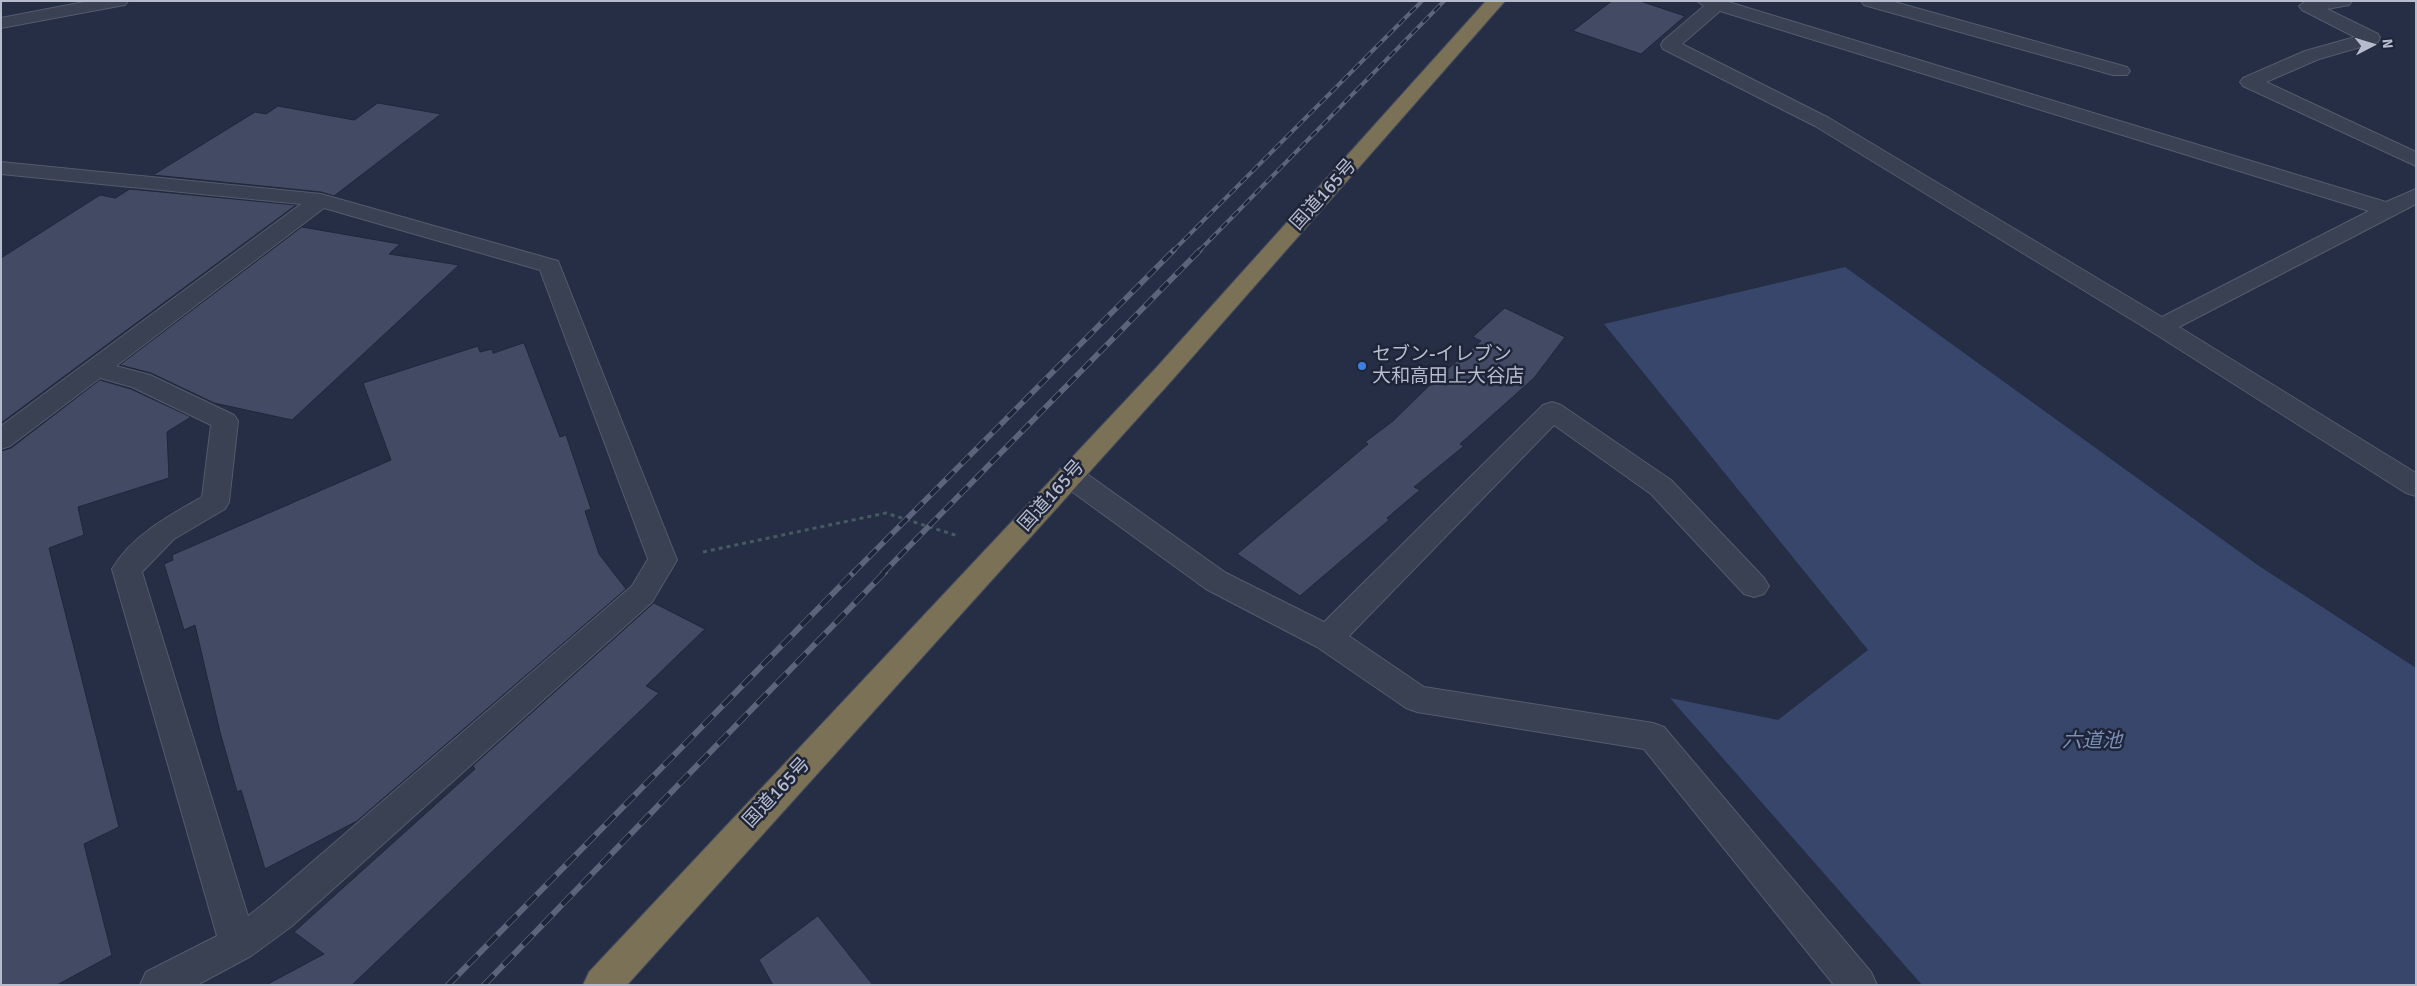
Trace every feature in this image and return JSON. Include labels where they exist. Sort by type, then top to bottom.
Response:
[{"type":"highway","name":"国道165号","points":[[602,985],[1070,476],[1416,93],[1496,1]]},
{"type":"street","points":[[1,23],[119,1]]},
{"type":"street","points":[[1870,1],[2120,71]]},
{"type":"street","points":[[2343,1],[2308,6],[2372,38],[2312,56],[2250,82],[2416,160]]},
{"type":"street","points":[[2388,210],[1712,3],[1670,46],[1822,122],[2161,327],[2416,486]]},
{"type":"street","points":[[1,168],[321,200],[550,266],[664,560],[642,594],[280,914],[238,944],[159,985]]},
{"type":"street","points":[[2161,327],[2416,195]]},
{"type":"street","points":[[1,440],[321,200]]},
{"type":"street","points":[[96,370],[141,381],[226,422],[216,502],[164,532],[126,569],[238,944]]},
{"type":"street","points":[[1328,638],[1552,411],[1661,487],[1754,586]]},
{"type":"street","points":[[1070,476],[1216,581],[1328,638],[1417,699],[1653,737],[1858,985]]},
{"type":"path","points":[[664,560],[886,513],[907,518],[958,537],[964,530]]},
{"type":"water","name":"六道池","points":[[1845,267],[2259,566],[2416,668],[2416,985],[1922,985],[1670,698],[1778,720],[1868,650],[1604,324]]},
{"type":"building","points":[[1612,1],[1640,1],[1685,16],[1641,54],[1573,31]]},
{"type":"building","points":[[378,103],[441,114],[334,196],[321,192],[153,175],[255,112],[266,114],[278,106],[354,120]]},
{"type":"building","points":[[130,189],[296,205],[1,423],[1,258],[100,195],[115,198]]},
{"type":"building","points":[[302,227],[400,244],[389,254],[459,265],[292,420],[214,403],[151,373],[120,365]]},
{"type":"building","points":[[1505,308],[1565,337],[1534,378],[1460,444],[1464,446],[1414,487],[1420,490],[1387,518],[1389,520],[1300,596],[1237,554],[1368,444],[1365,442],[1393,421],[1438,377],[1481,341],[1473,337]]},
{"type":"building","points":[[524,343],[560,437],[566,435],[591,509],[585,511],[599,554],[626,589],[357,821],[265,869],[241,790],[237,792],[220,732],[195,625],[184,630],[164,564],[173,560],[172,555],[391,460],[363,383],[478,346],[480,352],[492,349],[493,353]]},
{"type":"building","points":[[100,380],[131,389],[191,417],[167,432],[169,478],[78,507],[84,535],[49,548],[119,827],[84,844],[112,955],[57,985],[1,985],[1,451],[11,448]]},
{"type":"building","points":[[654,603],[705,629],[646,686],[659,693],[352,985],[266,985],[324,954],[294,932],[475,769],[473,766]]},
{"type":"building","points":[[818,916],[873,985],[773,985],[759,960]]},
{"type":"railway","points":[[1173,251],[1422,1]]},
{"type":"railway","points":[[1199,251],[1444,1]]},
{"type":"railway","points":[[853,573],[1174,250]]},
{"type":"railway","points":[[883,573],[1200,250]]},
{"type":"railway","points":[[448,985],[854,572]]},
{"type":"railway","points":[[484,985],[885,572]]},
{"type":"place","name":"セブン-イレブン 大和高田上大谷店","points":[[1362,366]]}]
